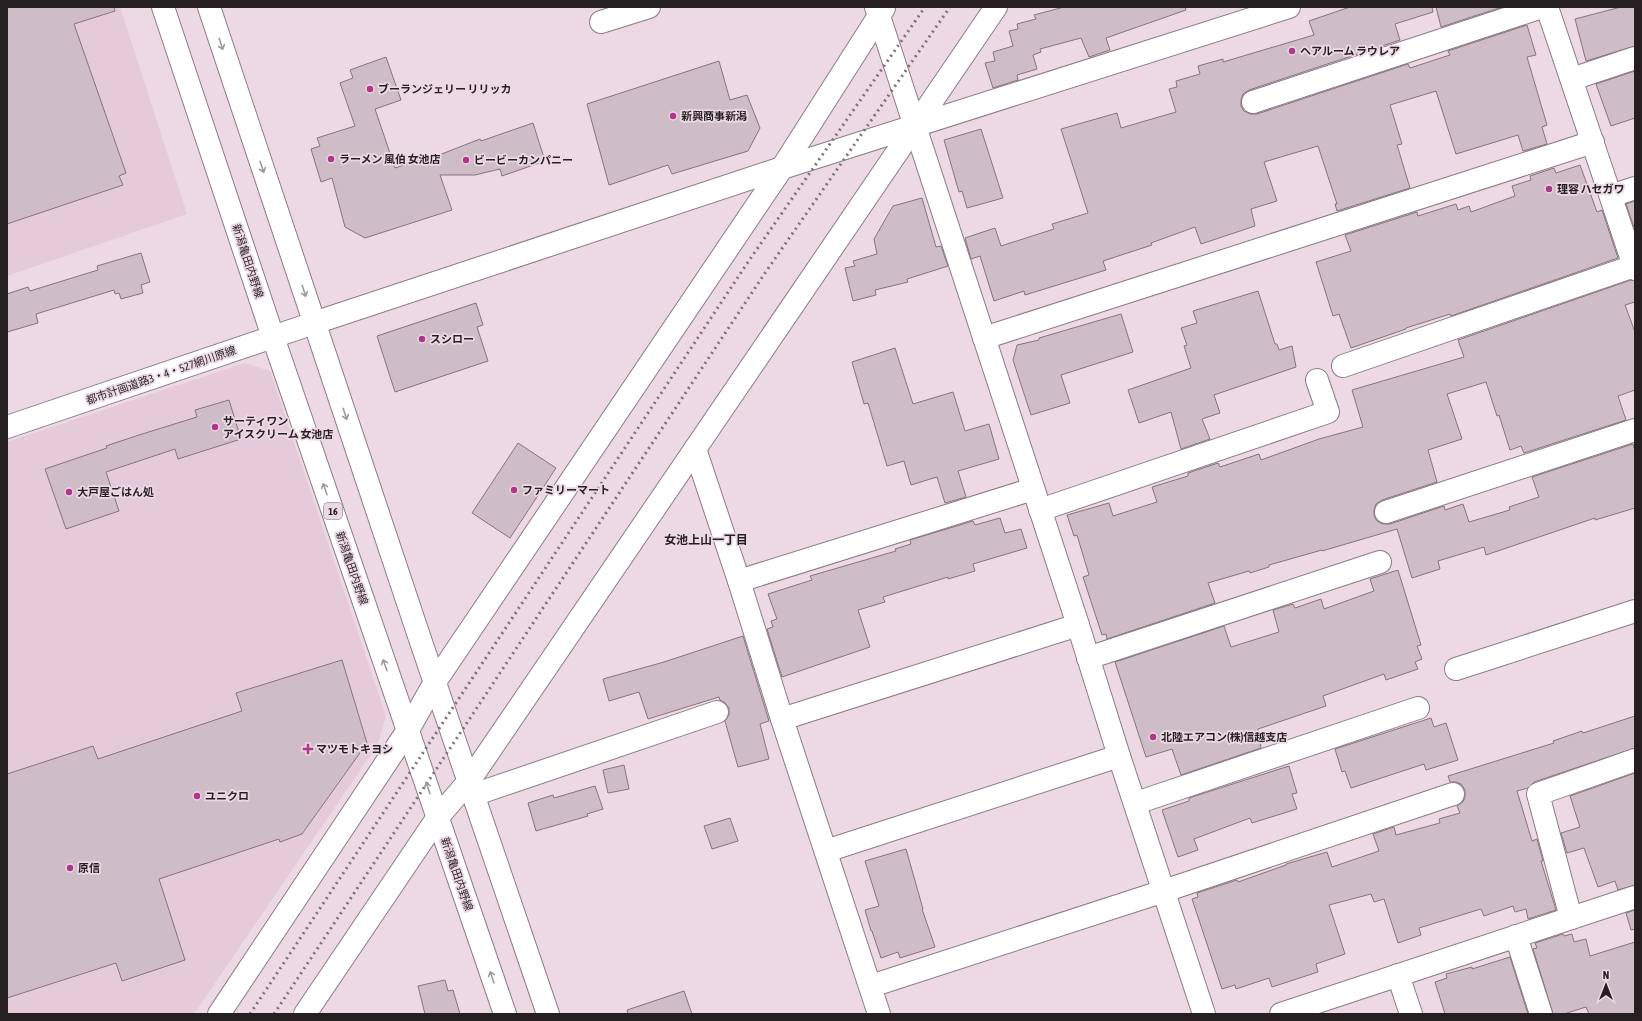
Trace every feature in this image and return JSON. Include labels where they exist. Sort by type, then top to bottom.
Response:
[{"type":"street","name":"新潟亀田内野線","points":[[163,7],[505,1014]]},
{"type":"street","points":[[209,7],[314,323],[548,1014]]},
{"type":"street","points":[[600,22],[649,7]]},
{"type":"street","points":[[305,1014],[438,817],[471,788],[695,449],[996,7]]},
{"type":"street","name":"都市計画道路3・4・527網川原線","points":[[7,427],[314,323],[782,168],[1289,7]]},
{"type":"street","points":[[1253,102],[1542,7]]},
{"type":"street","points":[[1343,366],[1634,268],[1547,7]]},
{"type":"street","points":[[880,10],[915,126],[1204,1014]]},
{"type":"street","points":[[219,1014],[408,730],[435,682],[782,168],[880,10]]},
{"type":"street","points":[[1572,79],[1635,58]]},
{"type":"street","points":[[984,338],[1593,142]]},
{"type":"street","points":[[1610,196],[1635,188]]},
{"type":"street","points":[[1040,510],[1328,412],[1317,380]]},
{"type":"street","points":[[1386,512],[1635,430]]},
{"type":"street","points":[[695,449],[739,581],[782,719],[880,1014]]},
{"type":"street","points":[[739,581],[1033,489]]},
{"type":"street","points":[[1088,658],[1380,562]]},
{"type":"street","points":[[1456,669],[1635,611]]},
{"type":"street","points":[[782,719],[1078,625]]},
{"type":"street","points":[[1136,803],[1418,708]]},
{"type":"street","points":[[471,788],[717,712]]},
{"type":"street","points":[[826,851],[1119,756]]},
{"type":"street","points":[[1570,918],[1538,794],[1635,760]]},
{"type":"street","points":[[871,986],[1164,891],[1453,794]]},
{"type":"street","points":[[1281,1014],[1635,897]]},
{"type":"street","points":[[1516,936],[1541,1014]]},
{"type":"street","points":[[1398,975],[1411,1014]]},
{"type":"shaded area","points":[[7,7],[120,7],[187,214],[7,276]]},
{"type":"shaded area","points":[[245,363],[270,371],[386,716],[378,744],[194,1014],[7,1014],[7,442]]},
{"type":"building","points":[[7,7],[114,7],[115,11],[74,24],[126,173],[119,176],[123,185],[7,224]]},
{"type":"building","points":[[1064,7],[1185,7],[1186,10],[1106,38],[1110,50],[1089,57],[1081,38],[1040,49],[1041,52],[1033,55],[1037,69],[1017,75],[1018,80],[993,88],[985,63],[995,61],[993,52],[1013,46],[1009,31],[1018,29],[1017,24],[1036,19],[1034,15]]},
{"type":"building","points":[[1350,7],[1432,7],[1433,12],[1395,24],[1400,40],[1249,90],[1243,94],[1241,100],[1241,106],[1244,111],[1250,114],[1257,114],[1408,64],[1410,68],[1450,55],[1448,51],[1527,25],[1536,55],[1527,57],[1547,125],[1542,127],[1547,144],[1523,151],[1518,135],[1456,154],[1436,91],[1390,105],[1402,144],[1397,145],[1410,188],[1337,211],[1335,204],[1337,204],[1318,146],[1264,162],[1277,201],[1251,209],[1255,226],[1201,244],[1195,227],[1151,243],[1152,245],[1103,261],[1106,270],[1025,295],[1024,291],[994,301],[980,256],[971,259],[965,238],[995,228],[1001,246],[1054,229],[1052,224],[1088,213],[1061,129],[1117,113],[1121,128],[1176,112],[1169,89],[1177,87],[1176,81],[1200,74],[1198,66],[1223,59],[1223,62],[1314,35],[1309,21]]},
{"type":"building","points":[[1436,7],[1502,7],[1441,27]]},
{"type":"building","points":[[1621,7],[1635,7],[1635,46],[1586,61],[1575,19]]},
{"type":"building","points":[[386,57],[401,100],[375,109],[395,168],[434,155],[434,157],[480,139],[481,141],[533,123],[545,161],[502,176],[500,169],[475,175],[440,175],[452,210],[365,238],[345,227],[332,178],[321,182],[311,149],[320,146],[317,138],[355,126],[340,83],[353,78],[350,70]]},
{"type":"building","name":"新興商事新潟","points":[[719,61],[730,100],[747,95],[760,128],[748,151],[672,174],[668,165],[609,185],[587,104]]},
{"type":"building","points":[[1635,71],[1635,118],[1611,126],[1596,84]]},
{"type":"building","points":[[981,129],[1003,198],[967,208],[962,191],[959,192],[944,140]]},
{"type":"building","points":[[1580,165],[1597,212],[1602,210],[1618,258],[1451,316],[1450,314],[1406,328],[1351,348],[1339,314],[1333,316],[1316,262],[1351,251],[1345,235],[1417,212],[1418,216],[1456,204],[1458,210],[1469,206],[1471,212],[1515,196],[1512,186],[1531,180],[1530,176],[1554,168],[1556,173]]},
{"type":"building","points":[[922,198],[936,247],[941,246],[948,266],[907,279],[908,282],[875,290],[876,295],[853,301],[845,268],[855,266],[853,261],[877,254],[874,239],[893,206]]},
{"type":"building","points":[[1635,201],[1635,230],[1626,204]]},
{"type":"building","points":[[141,253],[150,282],[141,285],[143,293],[121,299],[119,293],[115,294],[114,290],[36,314],[38,323],[7,332],[7,294],[28,287],[30,291],[98,270],[97,266]]},
{"type":"building","points":[[1631,280],[1635,281],[1635,302],[1625,305],[1635,332],[1635,390],[1618,396],[1626,420],[1524,453],[1521,446],[1510,450],[1499,415],[1497,416],[1486,382],[1447,394],[1462,439],[1428,450],[1437,482],[1382,500],[1376,504],[1374,516],[1377,521],[1383,524],[1390,524],[1444,506],[1445,510],[1463,504],[1469,522],[1510,510],[1509,507],[1539,497],[1532,477],[1633,444],[1635,451],[1635,508],[1595,520],[1595,518],[1486,555],[1484,547],[1438,561],[1440,569],[1412,578],[1397,529],[1269,565],[1269,567],[1250,573],[1249,571],[1208,583],[1215,603],[1107,639],[1106,634],[1102,635],[1083,577],[1089,575],[1077,535],[1074,536],[1067,515],[1109,503],[1113,516],[1157,502],[1152,487],[1188,476],[1188,473],[1218,463],[1220,467],[1259,454],[1261,460],[1319,439],[1363,427],[1352,390],[1464,357],[1458,340]]},
{"type":"building","points":[[1258,291],[1275,344],[1277,344],[1279,350],[1292,346],[1296,367],[1214,395],[1220,413],[1202,419],[1210,439],[1181,449],[1171,412],[1139,423],[1128,390],[1191,368],[1184,346],[1187,345],[1181,328],[1197,323],[1193,311]]},
{"type":"building","points":[[476,303],[483,325],[477,327],[488,361],[395,392],[377,336]]},
{"type":"building","points":[[1121,314],[1133,352],[1061,375],[1070,403],[1031,415],[1013,360],[1017,345],[1039,340],[1039,338]]},
{"type":"building","points":[[895,348],[913,404],[953,392],[965,431],[989,424],[999,459],[958,471],[966,497],[945,503],[937,477],[911,485],[904,461],[887,466],[868,403],[864,404],[852,362]]},
{"type":"building","points":[[229,400],[241,439],[178,459],[175,449],[106,472],[119,511],[66,529],[45,469],[107,448],[106,446],[197,417],[195,410]]},
{"type":"building","name":"ファミリーマート","points":[[518,443],[556,468],[510,538],[472,513]]},
{"type":"building","points":[[1000,518],[1005,533],[1021,529],[1027,548],[973,564],[975,571],[948,579],[948,577],[883,597],[885,602],[858,610],[870,647],[782,677],[767,629],[773,627],[771,621],[777,619],[768,594],[812,580],[810,576],[896,551],[895,549],[911,544],[910,540],[973,521],[975,525]]},
{"type":"building","points":[[1398,570],[1421,645],[1417,646],[1422,659],[1415,662],[1418,669],[1386,680],[1384,674],[1323,696],[1326,706],[1258,729],[1261,748],[1181,775],[1172,749],[1146,757],[1115,662],[1224,626],[1231,647],[1279,632],[1273,610],[1293,604],[1295,608],[1321,599],[1324,609],[1374,591],[1370,579]]},
{"type":"building","points":[[743,636],[769,721],[760,724],[769,759],[738,767],[725,721],[729,715],[729,708],[720,700],[719,697],[648,719],[639,692],[609,701],[603,679],[664,662]]},
{"type":"building","points":[[342,660],[367,743],[302,834],[280,842],[279,839],[159,879],[185,960],[122,981],[116,963],[7,998],[7,774],[93,746],[98,759],[242,711],[236,693]]},
{"type":"building","points":[[1635,716],[1635,748],[1534,782],[1528,788],[1517,791],[1532,841],[1537,839],[1543,861],[1541,861],[1556,910],[1528,919],[1526,909],[1515,912],[1513,906],[1484,916],[1481,909],[1419,928],[1421,935],[1398,943],[1384,899],[1374,902],[1371,894],[1329,905],[1345,954],[1316,964],[1318,972],[1272,987],[1269,978],[1236,989],[1235,985],[1222,989],[1192,899],[1198,897],[1197,893],[1237,880],[1238,882],[1286,864],[1327,852],[1332,867],[1379,851],[1373,834],[1394,827],[1396,835],[1440,823],[1439,819],[1460,813],[1457,806],[1463,802],[1465,790],[1461,784],[1450,782],[1448,776],[1554,743],[1553,741],[1582,731],[1583,733]]},
{"type":"building","points":[[1431,718],[1434,727],[1446,723],[1458,760],[1426,770],[1424,764],[1351,788],[1345,771],[1342,772],[1335,749]]},
{"type":"building","points":[[624,765],[629,789],[608,793],[603,770]]},
{"type":"building","points":[[1289,766],[1297,793],[1292,794],[1297,809],[1252,823],[1250,818],[1194,839],[1198,850],[1178,857],[1162,810],[1189,801],[1189,798]]},
{"type":"building","points":[[1635,773],[1635,885],[1618,890],[1615,881],[1598,887],[1584,848],[1567,853],[1561,833],[1580,827],[1570,796]]},
{"type":"building","points":[[595,786],[603,809],[587,814],[588,816],[536,831],[528,803],[553,795],[554,798]]},
{"type":"building","points":[[730,818],[738,841],[712,849],[704,826]]},
{"type":"building","points":[[906,849],[922,909],[935,947],[900,958],[898,952],[881,958],[865,910],[879,906],[865,861]]},
{"type":"building","points":[[1635,910],[1635,929],[1631,930],[1626,913]]},
{"type":"building","points":[[1563,934],[1564,936],[1572,934],[1574,942],[1586,939],[1590,956],[1635,942],[1635,1014],[1589,1014],[1586,1007],[1564,1014],[1553,1014],[1533,949],[1537,948],[1535,943]]},
{"type":"building","points":[[1510,957],[1528,1014],[1445,1014],[1435,982],[1447,978],[1446,974],[1472,967],[1472,969]]},
{"type":"building","points":[[445,980],[448,991],[453,990],[460,1014],[425,1014],[418,986]]},
{"type":"building","points":[[684,991],[692,1014],[628,1014],[627,1010]]},
{"type":"railway","points":[[250,1014],[748,262],[925,7]]},
{"type":"railway","points":[[274,1014],[765,273],[950,7]]},
{"type":"place","name":"ヘアルーム ラウレア","points":[[1292,51]]},
{"type":"place","name":"ブーランジェリー リリッカ","points":[[370,89]]},
{"type":"place","name":"新興商事新潟","points":[[673,116]]},
{"type":"place","name":"ラーメン 風伯 女池店","points":[[331,159]]},
{"type":"place","name":"ビービーカンパニー","points":[[466,160]]},
{"type":"place","name":"理容 ハセガワ","points":[[1549,189]]},
{"type":"place","name":"スシロー","points":[[422,339]]},
{"type":"place","name":"サーティワン アイスクリーム 女池店","points":[[215,427]]},
{"type":"place","name":"ファミリーマート","points":[[514,490]]},
{"type":"place","name":"大戸屋ごはん処","points":[[69,492]]},
{"type":"place","name":"北陸エアコン(株)信越支店","points":[[1153,737]]},
{"type":"place","name":"マツモトキヨシ","points":[[308,749]]},
{"type":"place","name":"ユニクロ","points":[[197,796]]},
{"type":"place","name":"原信","points":[[70,868]]},
{"type":"district","name":"女池上山一丁目","points":[[706,540]]}]
